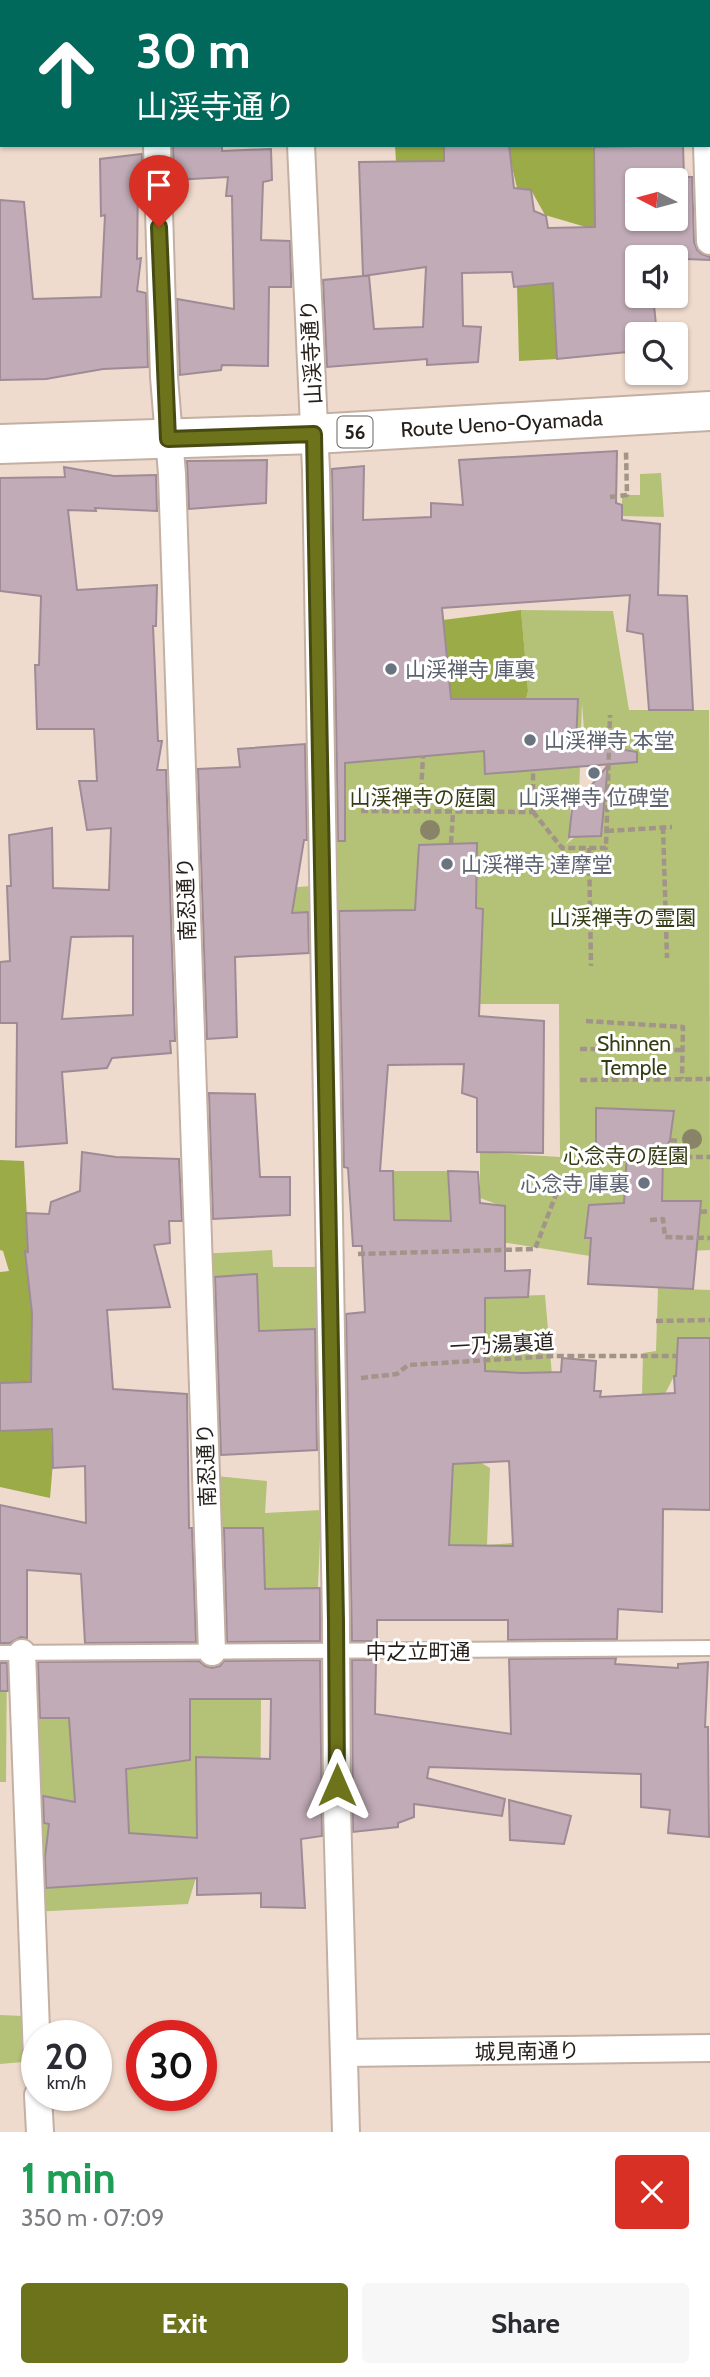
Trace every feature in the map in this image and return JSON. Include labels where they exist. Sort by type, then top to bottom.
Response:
[{"type":"main road","name":"Route Ueno-Oyamada","points":[[0,444],[314,434],[710,411]]},
{"type":"street","name":"南忍通り","points":[[157,147],[168,439],[172,474],[212,1652]]},
{"type":"street","name":"山渓寺通り","points":[[302,147],[314,434],[332,1381],[337,1809],[346,2132]]},
{"type":"street","points":[[707,147],[710,241]]},
{"type":"street","points":[[11,1653],[35,2020]]},
{"type":"street","name":"城見南通り","points":[[345,2053],[710,2048]]},
{"type":"street","points":[[39,2111],[40,2132]]},
{"type":"lane","name":"中之立町通","points":[[11,1653],[710,1648]]},
{"type":"path","points":[[610,497],[627,495],[626,451]]},
{"type":"path","points":[[533,770],[533,812],[562,848],[606,848],[610,715]]},
{"type":"path","points":[[420,811],[423,756]]},
{"type":"path","points":[[361,811],[533,812]]},
{"type":"path","points":[[451,843],[453,812]]},
{"type":"path","points":[[663,827],[667,958]]},
{"type":"path","points":[[607,831],[672,827]]},
{"type":"path","points":[[589,848],[591,966]]},
{"type":"path","points":[[586,1021],[682,1027],[682,1079]]},
{"type":"path","points":[[580,1049],[682,1050]]},
{"type":"path","points":[[580,1080],[710,1079]]},
{"type":"path","points":[[670,1140],[678,1141],[678,1157],[710,1157]]},
{"type":"path","points":[[329,1254],[536,1249],[560,1184]]},
{"type":"path","points":[[700,1212],[710,1211]]},
{"type":"path","points":[[650,1220],[663,1219],[665,1237],[710,1238]]},
{"type":"path","points":[[656,1321],[710,1320]]},
{"type":"path","name":"一乃湯裏道","points":[[332,1381],[397,1374],[408,1365],[554,1356],[677,1356]]},
{"type":"green space","points":[[395,147],[444,147],[444,180],[414,164],[396,162]]},
{"type":"green space","points":[[507,147],[594,148],[596,230],[545,215],[531,190],[517,188]]},
{"type":"green space","points":[[553,267],[575,308],[555,316],[557,359],[519,361],[517,286],[550,283]]},
{"type":"green space","points":[[661,473],[664,517],[622,516],[622,495],[640,495],[640,474]]},
{"type":"green space","points":[[521,610],[613,611],[629,710],[709,710],[710,1250],[592,1256],[590,1223],[590,1256],[501,1242],[502,1206],[480,1198],[480,1152],[560,1157],[559,1004],[480,1004],[483,909],[336,911],[335,623],[445,620],[482,699],[526,699],[528,691]],"holes":[[[582,704],[585,744],[607,748],[601,835],[575,837],[565,845],[571,837],[570,804],[579,797]]]},
{"type":"green space","points":[[521,610],[528,691],[526,699],[453,714],[443,620]]},
{"type":"green space","points":[[310,886],[312,952],[297,952],[286,888]]},
{"type":"green space","points":[[0,1160],[24,1161],[32,1313],[31,1368],[48,1388],[53,1462],[50,1498],[0,1487],[0,1272],[9,1271],[3,1251],[0,1250]]},
{"type":"green space","points":[[393,1171],[448,1171],[451,1220],[394,1220]]},
{"type":"green space","points":[[272,1250],[273,1267],[316,1267],[320,1373],[293,1371],[291,1330],[259,1331],[257,1274],[199,1278],[199,1254]]},
{"type":"green space","points":[[658,1288],[710,1290],[710,1376],[674,1376],[665,1394],[642,1395],[643,1353],[656,1351]]},
{"type":"green space","points":[[545,1295],[552,1375],[485,1374],[485,1318],[448,1319],[477,1297]]},
{"type":"green space","points":[[476,1460],[490,1468],[487,1545],[512,1543],[512,1552],[453,1564],[416,1537],[450,1533],[453,1464]]},
{"type":"green space","points":[[206,1475],[267,1481],[265,1513],[321,1510],[318,1588],[265,1588],[262,1528],[208,1528]]},
{"type":"green space","points":[[203,1652],[202,1699],[261,1699],[260,1866],[198,1871],[188,1904],[31,1912],[22,1653]]},
{"type":"green space","points":[[0,1653],[7,1653],[6,1782],[0,1782]]},
{"type":"green space","points":[[0,2015],[23,2016],[21,2062],[0,2064]]},
{"type":"building","points":[[173,147],[222,147],[222,151],[271,149],[272,180],[263,182],[261,240],[290,241],[291,287],[269,287],[268,366],[222,365],[221,370],[180,375],[177,299],[234,309],[232,196],[226,196],[228,177],[174,180]]},
{"type":"building","points":[[444,147],[509,147],[514,188],[531,190],[534,211],[546,216],[548,228],[595,227],[594,147],[683,147],[684,168],[625,168],[625,231],[688,231],[688,177],[692,177],[694,242],[697,250],[710,257],[710,260],[688,259],[688,245],[625,245],[625,308],[654,308],[656,322],[625,322],[625,352],[557,359],[553,283],[514,287],[512,272],[462,273],[463,326],[481,327],[478,362],[427,365],[427,359],[327,367],[323,280],[363,276],[359,162],[444,161]],"holes":[[[426,267],[423,327],[374,329],[369,276],[363,276]]]},
{"type":"building","points":[[142,154],[142,182],[138,182],[137,259],[141,258],[137,291],[146,293],[148,367],[103,369],[46,379],[0,380],[0,200],[24,202],[33,299],[101,297],[105,215],[101,216],[100,159]]},
{"type":"building","points":[[617,451],[616,503],[622,505],[622,520],[660,524],[658,595],[687,596],[693,710],[649,710],[643,634],[627,631],[630,595],[442,608],[451,699],[578,699],[576,742],[637,752],[637,762],[485,774],[484,751],[345,763],[345,841],[338,841],[332,469],[364,466],[363,520],[431,517],[431,503],[463,505],[459,460]]},
{"type":"building","points":[[267,460],[266,503],[189,509],[187,461]]},
{"type":"building","points":[[64,467],[114,476],[156,475],[157,511],[95,508],[96,511],[68,510],[77,590],[157,585],[156,626],[153,626],[158,741],[162,741],[157,770],[166,770],[175,1041],[170,1041],[171,1053],[112,1058],[107,1068],[62,1072],[67,1143],[16,1147],[17,1023],[0,1023],[0,962],[10,961],[7,886],[11,886],[9,835],[52,828],[53,888],[109,890],[111,828],[87,830],[79,781],[97,781],[94,729],[37,729],[35,665],[39,665],[41,596],[0,591],[0,478],[65,477]],"holes":[[[133,936],[133,1015],[62,1019],[71,937]]]},
{"type":"building","points":[[305,744],[307,840],[304,840],[292,913],[308,912],[309,953],[235,957],[237,1037],[207,1039],[198,769],[240,767],[238,749]]},
{"type":"building","name":"山渓禅寺 位碑堂","points":[[608,765],[601,836],[569,837],[572,809]]},
{"type":"building","points":[[477,843],[476,908],[483,909],[479,1016],[544,1021],[543,1153],[477,1152],[477,1098],[462,1093],[464,1064],[388,1065],[380,1171],[393,1171],[394,1220],[451,1221],[448,1171],[478,1172],[480,1203],[505,1206],[505,1271],[530,1270],[528,1297],[485,1298],[485,1371],[561,1372],[562,1358],[596,1361],[594,1391],[601,1391],[600,1397],[675,1393],[678,1338],[710,1338],[710,1510],[663,1509],[662,1612],[618,1609],[617,1639],[508,1640],[508,1620],[377,1620],[377,1641],[352,1641],[346,1314],[365,1312],[362,1246],[353,1246],[348,1168],[344,1167],[339,911],[415,910],[419,845]],"holes":[[[509,1461],[513,1546],[449,1545],[453,1464]]]},
{"type":"building","points":[[209,1093],[255,1094],[260,1177],[290,1177],[290,1215],[213,1219]]},
{"type":"building","points":[[596,1108],[674,1111],[670,1140],[663,1155],[662,1201],[701,1201],[693,1289],[588,1284],[591,1238],[585,1238],[589,1205],[624,1203],[627,1153],[596,1153]]},
{"type":"building","points":[[82,1152],[116,1157],[179,1159],[182,1221],[169,1221],[170,1243],[154,1245],[170,1307],[107,1310],[113,1389],[187,1394],[189,1528],[192,1528],[196,1642],[85,1643],[81,1574],[27,1570],[27,1638],[0,1643],[0,1505],[86,1523],[85,1466],[53,1468],[52,1429],[0,1431],[0,1383],[31,1382],[32,1313],[25,1251],[28,1252],[26,1213],[49,1214],[51,1202],[80,1191]]},
{"type":"building","points":[[257,1274],[259,1331],[315,1329],[317,1450],[221,1455],[215,1277]]},
{"type":"building","points":[[224,1528],[263,1528],[265,1589],[320,1588],[320,1641],[227,1642]]},
{"type":"building","points":[[616,1658],[615,1664],[678,1668],[678,1664],[708,1662],[705,1727],[708,1727],[709,1837],[668,1833],[670,1810],[641,1807],[641,1774],[429,1767],[427,1778],[505,1799],[502,1816],[414,1804],[414,1817],[398,1823],[398,1827],[353,1832],[352,1660],[376,1660],[375,1714],[511,1734],[509,1659]]},
{"type":"building","points":[[320,1660],[322,1836],[301,1839],[305,1908],[261,1907],[261,1893],[197,1895],[197,1878],[46,1888],[45,1857],[49,1824],[44,1823],[43,1796],[75,1802],[69,1718],[40,1718],[38,1662],[199,1661],[212,1668],[220,1666],[224,1661]],"holes":[[[190,1699],[271,1699],[270,1759],[196,1757],[197,1838],[129,1833],[126,1769],[190,1760]]]},
{"type":"building","points":[[0,1663],[7,1663],[8,1691],[0,1691]]},
{"type":"building","points":[[509,1800],[571,1816],[564,1844],[510,1840]]},
{"type":"place","name":"山渓禅寺 庫裏","points":[[391,669]]},
{"type":"place","name":"山渓禅寺 本堂","points":[[530,740]]},
{"type":"place","name":"山渓禅寺 位碑堂","points":[[594,773]]},
{"type":"place","name":"山渓禅寺 達摩堂","points":[[447,864]]},
{"type":"place","name":"心念寺 庫裏","points":[[644,1183]]},
{"type":"route","points":[[159,227],[168,439],[314,434],[337,1785]]},
{"type":"park label","name":"山渓禅寺の庭園","points":[[423,797]]},
{"type":"park label","name":"山渓禅寺の霊園","points":[[623,917]]},
{"type":"park label","name":"Shinnen Temple","points":[[634,1055]]},
{"type":"park label","name":"心念寺の庭園","points":[[626,1155]]}]
